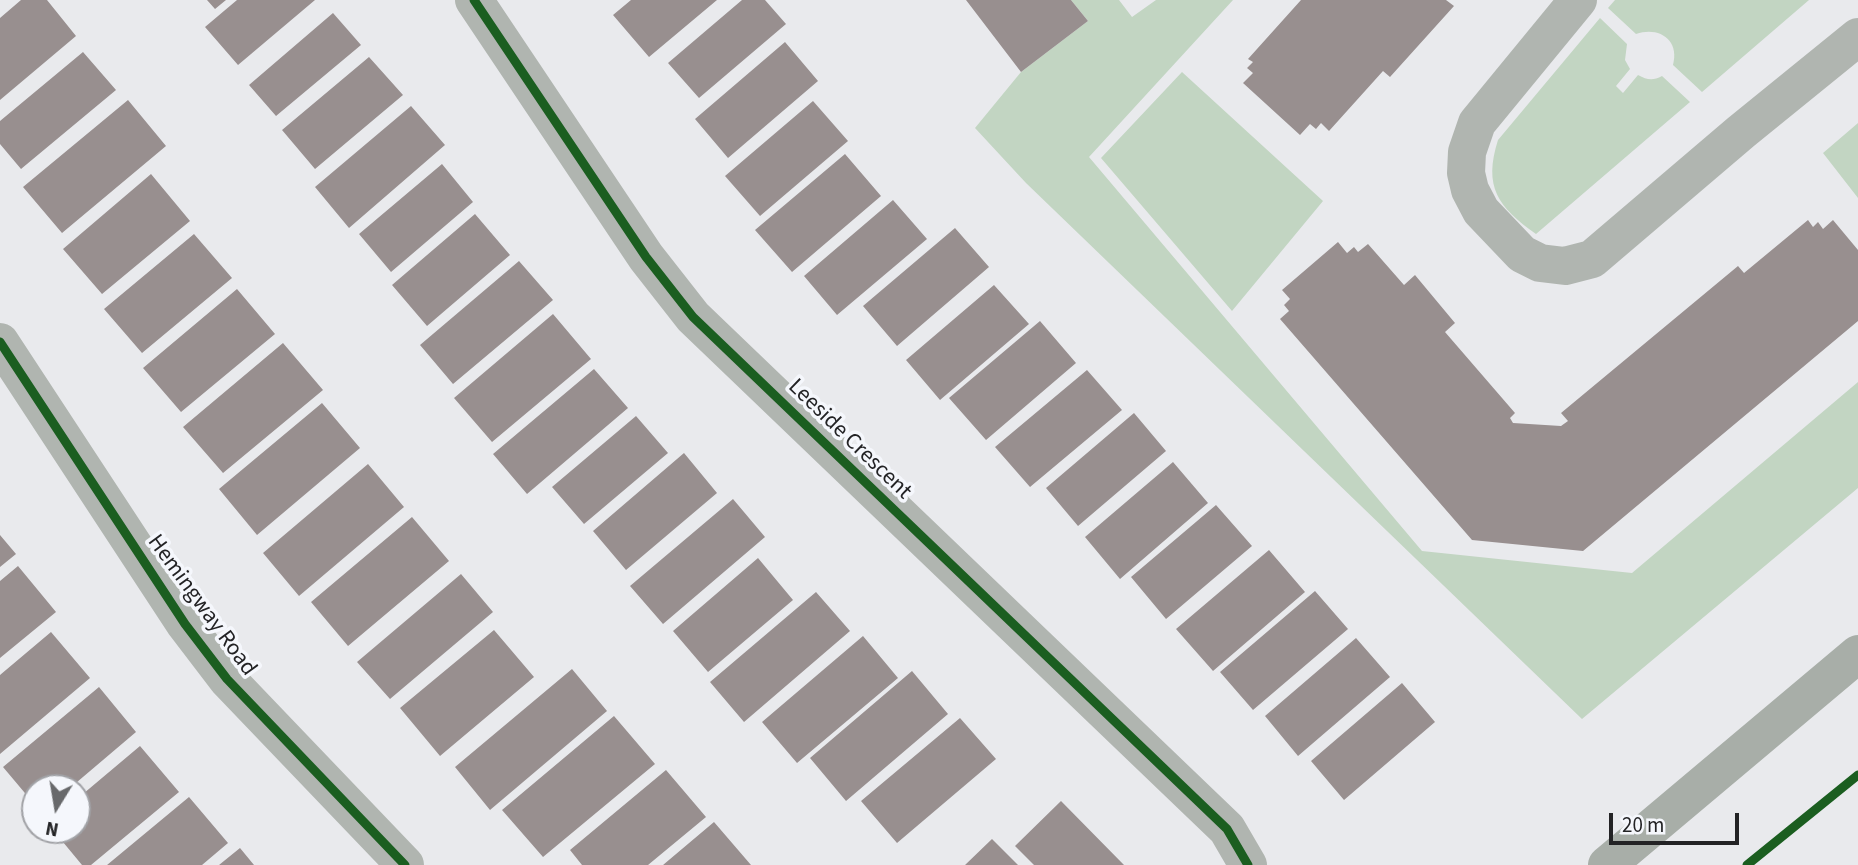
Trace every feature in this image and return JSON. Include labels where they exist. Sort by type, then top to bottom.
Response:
[{"type":"main road","points":[[1607,865],[1858,654]]},
{"type":"street","name":"Leeside Crescent","points":[[474,0],[646,257],[693,317],[1227,829],[1248,865]]},
{"type":"street","points":[[1578,0],[1477,123],[1466,152],[1466,173],[1470,190],[1481,211],[1522,254],[1540,263],[1565,266],[1592,259],[1858,37]]},
{"type":"street","name":"Hemingway Road","points":[[0,342],[185,624],[227,679],[405,865]]},
{"type":"green space","points":[[1071,0],[1119,0],[1132,17],[1156,0],[1233,0],[1089,157],[1422,551],[1632,573],[1858,382],[1858,488],[1582,719],[1026,183],[975,128],[1021,72],[1088,21]]},
{"type":"green space","points":[[1615,0],[1809,0],[1702,92],[1673,65],[1673,48],[1666,37],[1652,32],[1636,34],[1608,8]]},
{"type":"green space","points":[[1600,18],[1627,44],[1625,60],[1630,69],[1616,86],[1623,93],[1638,75],[1650,79],[1662,76],[1690,102],[1536,234],[1512,215],[1497,194],[1492,171],[1498,140]]},
{"type":"green space","points":[[1182,72],[1323,201],[1232,311],[1101,158]]},
{"type":"green space","points":[[1858,123],[1858,198],[1823,153]]},
{"type":"building","points":[[21,0],[47,0],[76,36],[0,100],[0,18]]},
{"type":"building","points":[[207,0],[226,0],[215,9]]},
{"type":"building","points":[[237,0],[315,0],[238,65],[205,27]]},
{"type":"building","points":[[631,0],[717,0],[649,57],[613,15]]},
{"type":"building","points":[[742,0],[765,0],[786,24],[699,98],[668,63]]},
{"type":"building","points":[[966,0],[1071,0],[1088,21],[1021,72]]},
{"type":"building","points":[[1301,0],[1446,0],[1454,6],[1390,77],[1383,71],[1329,131],[1321,123],[1316,129],[1310,124],[1300,135],[1243,83],[1253,73],[1247,68],[1253,62],[1248,59]]},
{"type":"building","points":[[333,13],[361,45],[276,116],[249,85]]},
{"type":"building","points":[[785,42],[818,81],[728,158],[695,119]]},
{"type":"building","points":[[83,52],[116,90],[21,169],[0,144],[0,121]]},
{"type":"building","points":[[369,57],[403,95],[315,169],[282,130]]},
{"type":"building","points":[[128,100],[166,146],[62,233],[23,187]]},
{"type":"building","points":[[813,101],[848,141],[760,216],[725,176]]},
{"type":"building","points":[[411,106],[445,145],[349,228],[315,187]]},
{"type":"building","points":[[845,154],[881,196],[792,272],[755,230]]},
{"type":"building","points":[[442,164],[473,202],[391,272],[359,234]]},
{"type":"building","points":[[151,174],[190,221],[102,294],[63,249]]},
{"type":"building","points":[[893,200],[927,239],[837,315],[804,276]]},
{"type":"building","points":[[475,214],[510,255],[427,326],[392,285]]},
{"type":"building","points":[[1808,220],[1813,227],[1818,222],[1823,229],[1833,220],[1858,250],[1858,321],[1583,551],[1472,540],[1280,319],[1289,311],[1284,305],[1290,299],[1282,290],[1338,242],[1347,253],[1354,247],[1358,252],[1368,244],[1404,285],[1415,275],[1455,323],[1445,332],[1515,413],[1510,418],[1513,423],[1561,426],[1568,421],[1561,413],[1738,266],[1744,273]]},
{"type":"building","points":[[955,228],[989,267],[897,346],[863,306]]},
{"type":"building","points":[[194,234],[232,278],[142,353],[104,309]]},
{"type":"building","points":[[519,261],[553,300],[453,384],[420,345]]},
{"type":"building","points":[[994,285],[1029,324],[940,400],[906,360]]},
{"type":"building","points":[[237,289],[275,334],[181,412],[143,368]]},
{"type":"building","points":[[553,314],[591,359],[492,442],[454,398]]},
{"type":"building","points":[[1040,321],[1076,363],[986,440],[949,398]]},
{"type":"building","points":[[283,343],[323,390],[223,473],[183,427]]},
{"type":"building","points":[[594,369],[628,408],[527,494],[493,454]]},
{"type":"building","points":[[1087,370],[1122,410],[1030,487],[995,447]]},
{"type":"building","points":[[322,403],[360,448],[257,535],[219,489]]},
{"type":"building","points":[[1134,413],[1166,451],[1078,526],[1046,488]]},
{"type":"building","points":[[636,416],[668,453],[584,524],[552,487]]},
{"type":"building","points":[[684,453],[717,493],[626,570],[593,531]]},
{"type":"building","points":[[1173,462],[1208,503],[1120,579],[1085,537]]},
{"type":"building","points":[[368,464],[404,507],[299,596],[263,553]]},
{"type":"building","points":[[733,499],[765,537],[663,624],[630,586]]},
{"type":"building","points":[[1216,505],[1252,546],[1166,619],[1131,577]]},
{"type":"building","points":[[412,517],[449,561],[348,646],[311,602]]},
{"type":"building","points":[[0,535],[16,554],[0,567]]},
{"type":"building","points":[[1269,550],[1305,592],[1213,671],[1176,629]]},
{"type":"building","points":[[758,558],[793,600],[708,672],[673,631]]},
{"type":"building","points":[[18,566],[56,612],[0,658],[0,581]]},
{"type":"building","points":[[461,574],[493,612],[390,699],[357,662]]},
{"type":"building","points":[[1315,591],[1348,629],[1253,710],[1220,672]]},
{"type":"building","points":[[816,592],[850,631],[744,722],[710,682]]},
{"type":"building","points":[[494,630],[534,677],[440,756],[400,708]]},
{"type":"building","points":[[51,632],[90,678],[0,754],[0,675]]},
{"type":"building","points":[[863,636],[898,678],[797,763],[762,722]]},
{"type":"building","points":[[1356,638],[1390,677],[1298,756],[1265,716]]},
{"type":"building","points":[[572,669],[607,711],[490,810],[455,767]]},
{"type":"building","points":[[912,671],[948,714],[846,801],[810,758]]},
{"type":"building","points":[[1402,683],[1435,722],[1344,800],[1311,761]]},
{"type":"building","points":[[99,687],[136,732],[86,774],[21,774],[21,788],[3,767]]},
{"type":"building","points":[[614,716],[655,764],[543,857],[502,810]]},
{"type":"building","points":[[960,718],[996,759],[897,843],[861,801]]},
{"type":"building","points":[[140,746],[179,792],[91,865],[82,865],[65,844],[91,844],[91,787]]},
{"type":"building","points":[[666,770],[706,817],[648,865],[582,865],[570,850]]},
{"type":"building","points":[[189,797],[228,843],[202,865],[107,865]]},
{"type":"building","points":[[1061,801],[1124,865],[1034,865],[1015,846]]},
{"type":"building","points":[[714,822],[751,865],[663,865]]},
{"type":"building","points":[[992,839],[1018,865],[965,865]]},
{"type":"building","points":[[240,848],[254,865],[219,865]]},
{"type":"cycle path","points":[[474,0],[646,257],[693,317],[1227,829],[1248,865]]},
{"type":"cycle path","points":[[0,342],[185,624],[227,679],[405,865]]},
{"type":"cycle path","points":[[1747,865],[1858,775]]}]
